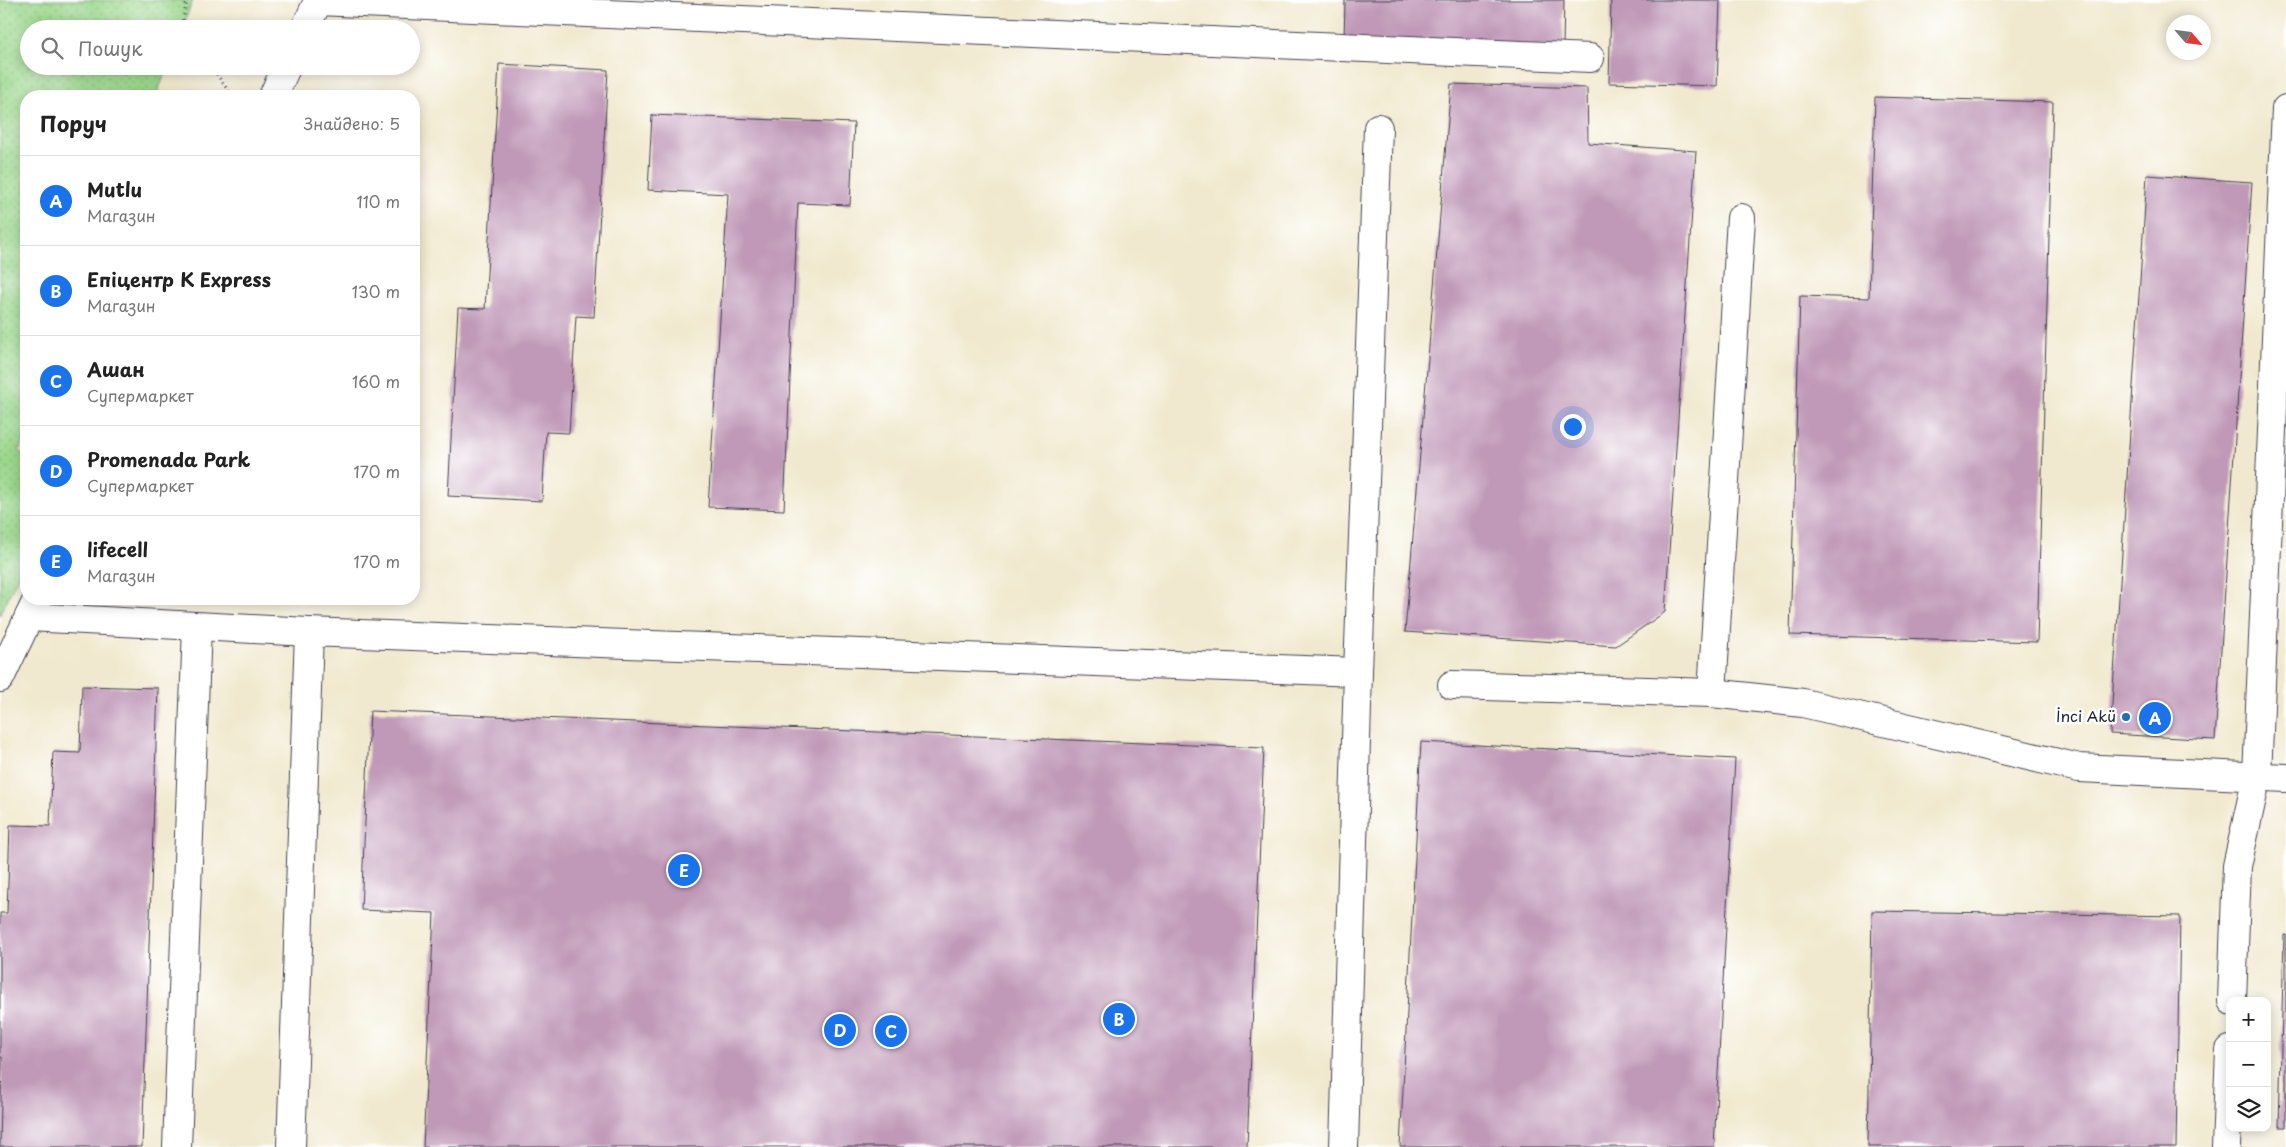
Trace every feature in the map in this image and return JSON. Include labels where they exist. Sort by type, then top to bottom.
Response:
[{"type":"lane","points":[[309,20],[318,0],[1590,58]]},
{"type":"lane","points":[[276,90],[283,75]]},
{"type":"lane","points":[[2232,997],[2238,866],[2257,776],[2286,109]]},
{"type":"lane","points":[[1344,1147],[1358,672],[1378,128]]},
{"type":"lane","points":[[1712,693],[1741,218]]},
{"type":"lane","points":[[0,678],[34,608],[197,627],[1358,672]]},
{"type":"lane","points":[[177,1147],[197,627]]},
{"type":"lane","points":[[291,1147],[309,632]]},
{"type":"lane","points":[[1452,685],[1712,693],[1803,703],[2079,768],[2286,778]]},
{"type":"lane","points":[[2226,1147],[2228,1087]]},
{"type":"path","points":[[183,20],[187,0]]},
{"type":"path","points":[[217,75],[228,90]]},
{"type":"green space","points":[[0,0],[193,0],[185,20],[20,20],[20,75],[164,75],[158,90],[20,90],[20,572],[0,615]]},
{"type":"building","points":[[1345,0],[1564,0],[1563,47],[1344,40]]},
{"type":"building","points":[[1611,0],[1720,0],[1717,86],[1609,83]]},
{"type":"building","points":[[499,64],[608,70],[594,317],[576,316],[569,433],[546,432],[542,501],[448,496],[458,308],[485,309]]},
{"type":"building","points":[[1451,84],[1587,88],[1588,143],[1696,151],[1665,612],[1616,646],[1405,632]]},
{"type":"building","points":[[1875,97],[2053,102],[2037,642],[1790,635],[1800,296],[1869,298]]},
{"type":"building","points":[[652,115],[854,123],[850,205],[798,203],[784,510],[708,507],[728,194],[648,190]]},
{"type":"building","points":[[2147,175],[2252,182],[2215,740],[2110,734]]},
{"type":"building","points":[[82,686],[158,688],[142,1147],[0,1147],[2,1057],[0,1057],[0,913],[7,913],[10,825],[50,826],[53,752],[80,753]]},
{"type":"building","points":[[370,711],[1264,748],[1247,1147],[423,1147],[434,913],[361,910]]},
{"type":"building","points":[[1421,742],[1735,759],[1714,1147],[1400,1147]]},
{"type":"building","points":[[1872,911],[2180,916],[2176,1147],[1868,1147]]},
{"type":"building","points":[[2284,935],[2286,935],[2286,1127],[2279,1127]]},
{"type":"place","name":"İnci Akü","points":[[2126,717]]},
{"type":"place","name":"Mutlu","points":[[2155,718]]},
{"type":"place","name":"lifecell","points":[[684,870]]},
{"type":"place","name":"Епіцентр К Express","points":[[1119,1019]]},
{"type":"place","name":"Promenada Park","points":[[840,1030]]},
{"type":"place","name":"Ашан","points":[[891,1031]]}]
